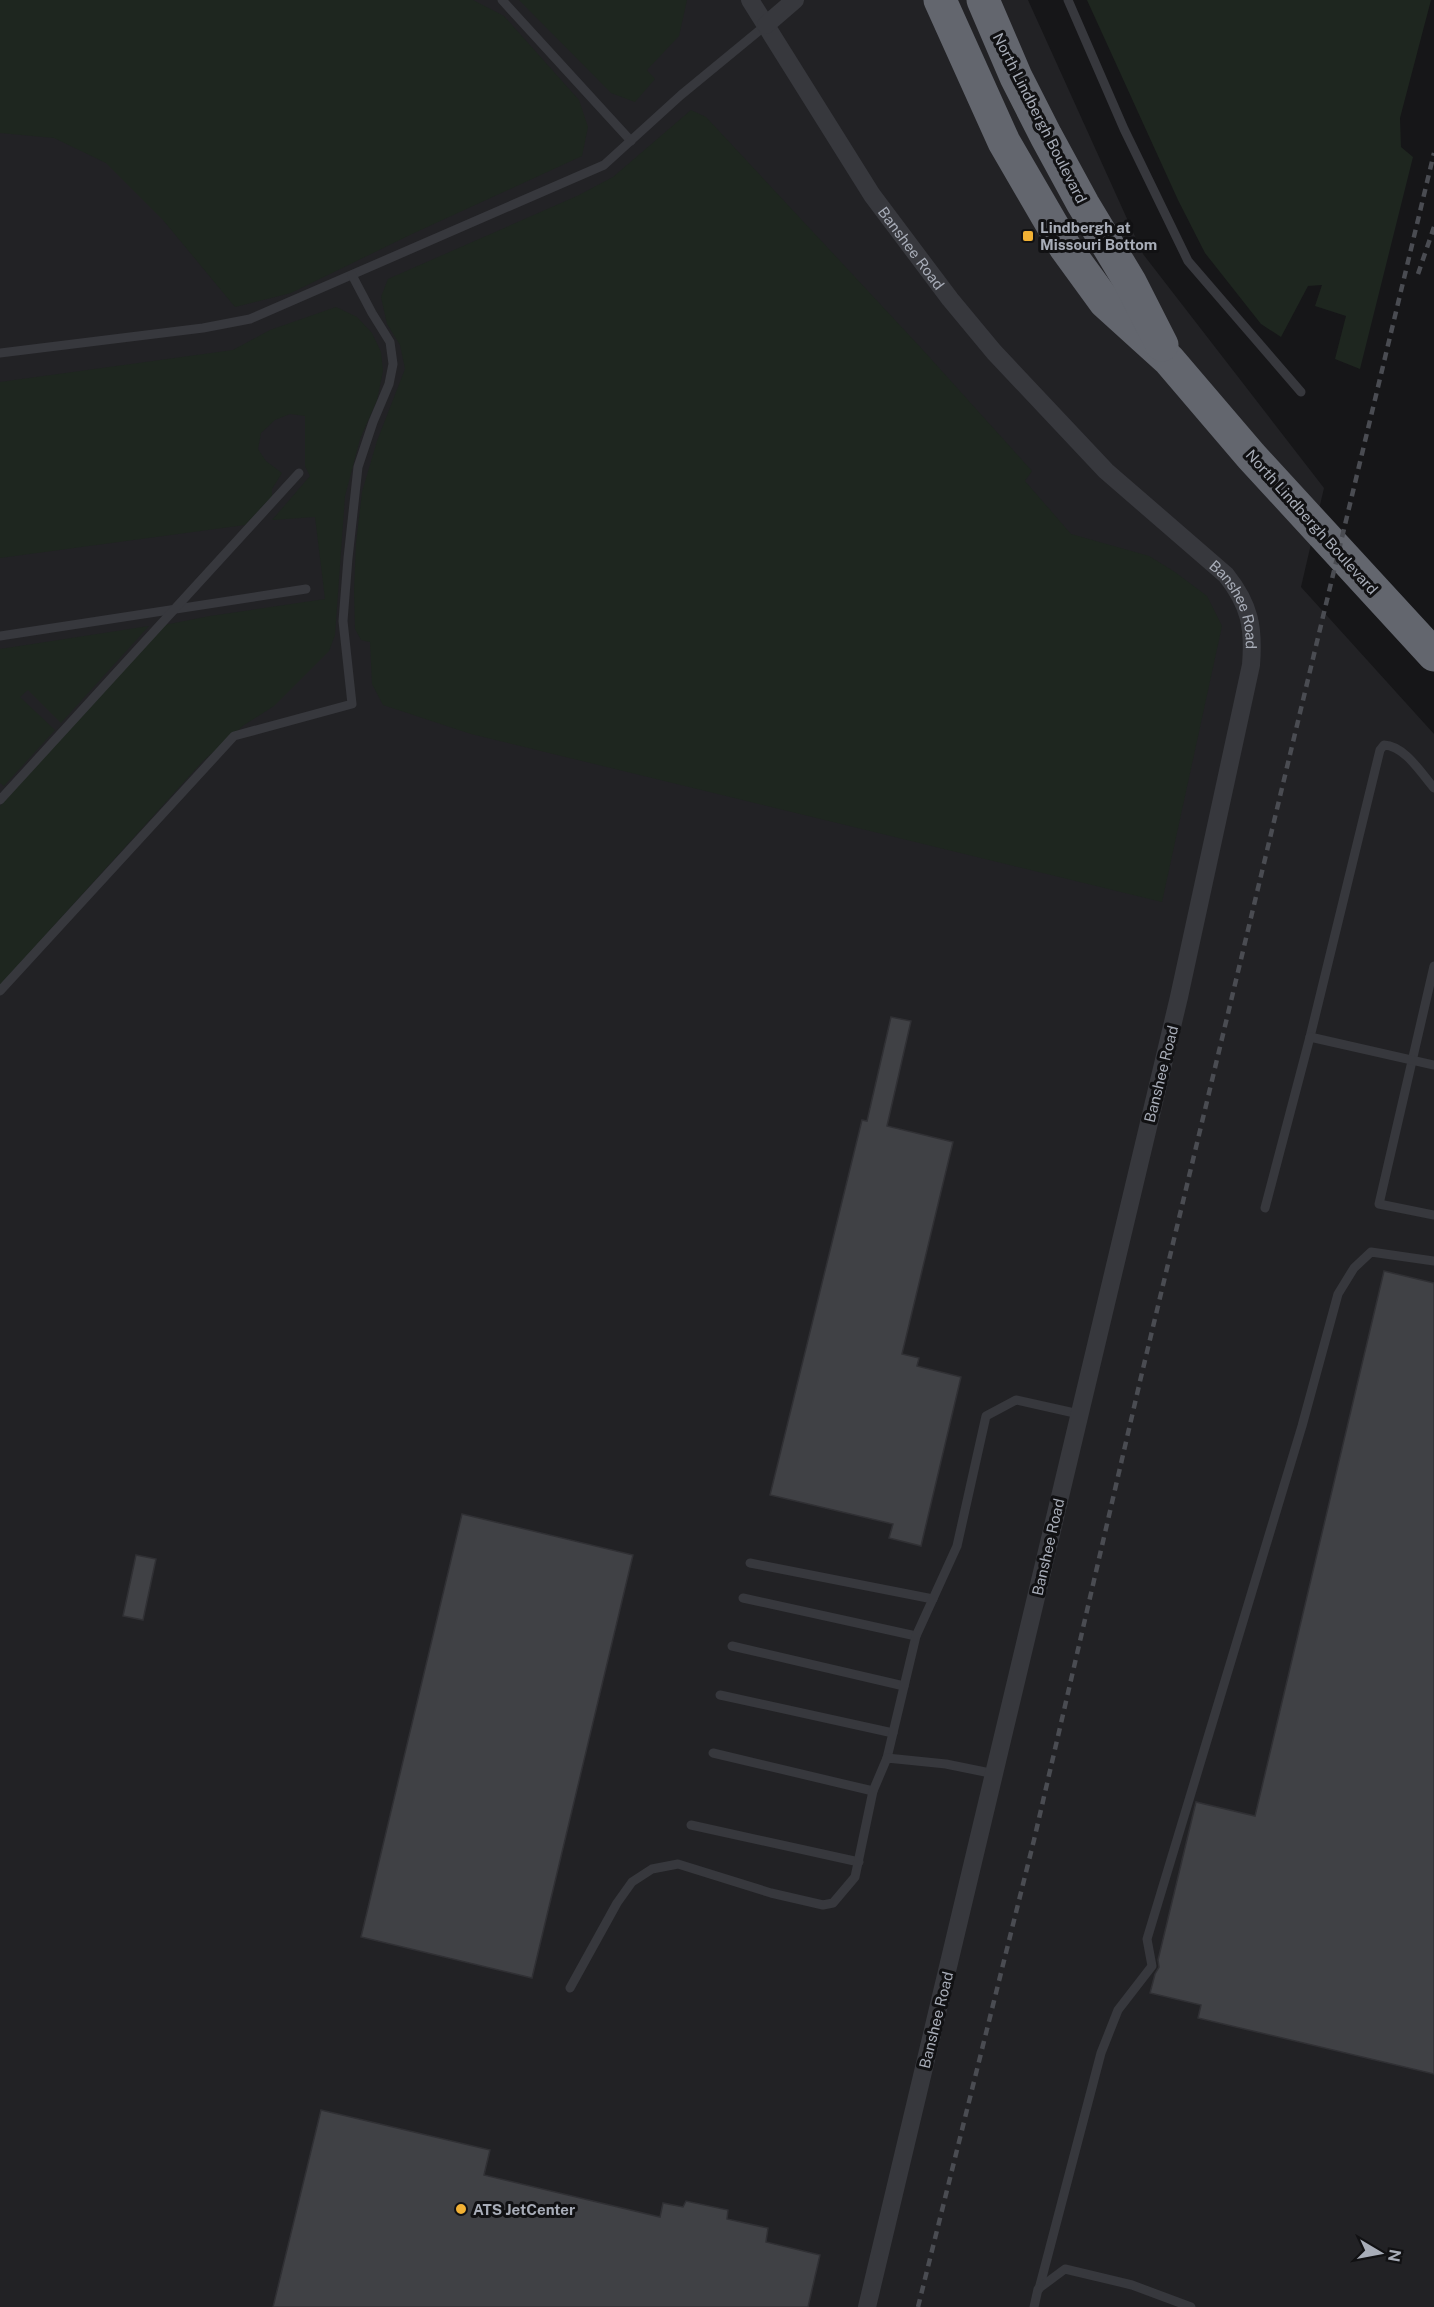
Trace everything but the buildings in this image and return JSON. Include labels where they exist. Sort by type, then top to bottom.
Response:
[{"type":"highway","name":"North Lindbergh Boulevard","points":[[983,0],[1016,76],[1046,136],[1083,204],[1130,281],[1169,360]]},
{"type":"highway","name":"North Lindbergh Boulevard","points":[[937,5],[1004,142],[1065,246],[1105,302],[1169,360],[1251,456],[1434,654]]},
{"type":"street","name":"Banshee Road","points":[[750,0],[872,195],[950,299],[994,352],[1106,471],[1226,575],[1238,591],[1251,623],[1253,644],[1251,665],[1177,1009],[867,2307]]},
{"type":"street","points":[[766,25],[795,0]]},
{"type":"lane","points":[[502,0],[631,141]]},
{"type":"lane","points":[[1068,0],[1124,129],[1188,261],[1301,392]]},
{"type":"lane","points":[[0,352],[250,320],[604,165],[681,95],[766,25]]},
{"type":"lane","points":[[0,991],[234,736],[352,704],[343,621],[358,467],[389,384],[393,364],[390,342],[352,275]]},
{"type":"lane","points":[[0,800],[299,473]]},
{"type":"lane","points":[[0,636],[306,589]]},
{"type":"lane","points":[[1265,1208],[1310,1037],[1380,750],[1384,745],[1391,745],[1406,755],[1434,788]]},
{"type":"lane","points":[[1434,966],[1379,1204],[1434,1215]]},
{"type":"lane","points":[[1310,1037],[1434,1065]]},
{"type":"lane","points":[[1034,2307],[1101,2053],[1118,2010],[1152,1966],[1147,1939],[1302,1426],[1338,1294],[1354,1268],[1371,1252],[1434,1261]]},
{"type":"lane","points":[[570,1988],[616,1903],[632,1882],[651,1869],[678,1864],[771,1893],[823,1905],[833,1903],[842,1895],[855,1877],[860,1862],[873,1791],[887,1758],[916,1636],[957,1546],[986,1416],[1016,1400],[1079,1414]]},
{"type":"lane","points":[[750,1563],[933,1599]]},
{"type":"lane","points":[[743,1598],[916,1636]]},
{"type":"lane","points":[[732,1646],[904,1686]]},
{"type":"lane","points":[[720,1695],[893,1733]]},
{"type":"lane","points":[[713,1753],[873,1791]]},
{"type":"lane","points":[[887,1758],[946,1764],[995,1774]]},
{"type":"lane","points":[[691,1825],[860,1862]]},
{"type":"lane","points":[[1039,2289],[1065,2270],[1132,2285],[1191,2307]]},
{"type":"shaded area","points":[[0,0],[1028,0],[1143,254],[1324,488],[1301,587],[1434,734],[1434,2307],[0,2307]]},
{"type":"shaded area","points":[[0,0],[473,0],[504,16],[579,100],[588,127],[582,156],[412,234],[291,293],[235,307],[163,220],[106,163],[54,138],[0,133]]},
{"type":"shaded area","points":[[519,0],[687,0],[679,36],[647,70],[655,79],[635,102],[611,93]]},
{"type":"shaded area","points":[[1087,0],[1431,0],[1400,118],[1401,147],[1413,157],[1360,369],[1335,359],[1346,316],[1315,306],[1322,285],[1308,286],[1281,337],[1261,324],[1205,253],[1178,200]]},
{"type":"shaded area","points":[[691,110],[706,117],[1032,471],[1025,481],[1071,534],[1149,556],[1207,596],[1222,626],[1162,902],[471,734],[383,705],[372,684],[370,642],[361,640],[355,629],[354,591],[356,543],[362,492],[377,441],[405,369],[400,345],[387,324],[381,297],[388,279],[577,196],[613,177]]},
{"type":"shaded area","points":[[336,307],[357,317],[372,333],[381,352],[383,371],[377,400],[360,439],[345,496],[335,635],[329,651],[274,706],[244,725],[203,761],[0,985],[0,806],[164,625],[325,599],[315,517],[272,520],[310,476],[305,466],[305,416],[290,414],[275,420],[261,433],[258,449],[266,461],[282,473],[272,489],[272,496],[245,525],[0,558],[0,382],[233,350],[270,330]]},
{"type":"shaded area","points":[[149,626],[61,723],[28,690],[20,697],[55,730],[4,786],[0,783],[0,649]]},
{"type":"railway","points":[[918,2307],[1034,1840],[1141,1377],[1434,153]]},
{"type":"railway","points":[[1418,274],[1434,227]]},
{"type":"place","name":"Lindbergh at Missouri Bottom","points":[[1028,236]]},
{"type":"place","name":"ATS JetCenter","points":[[461,2209]]}]
